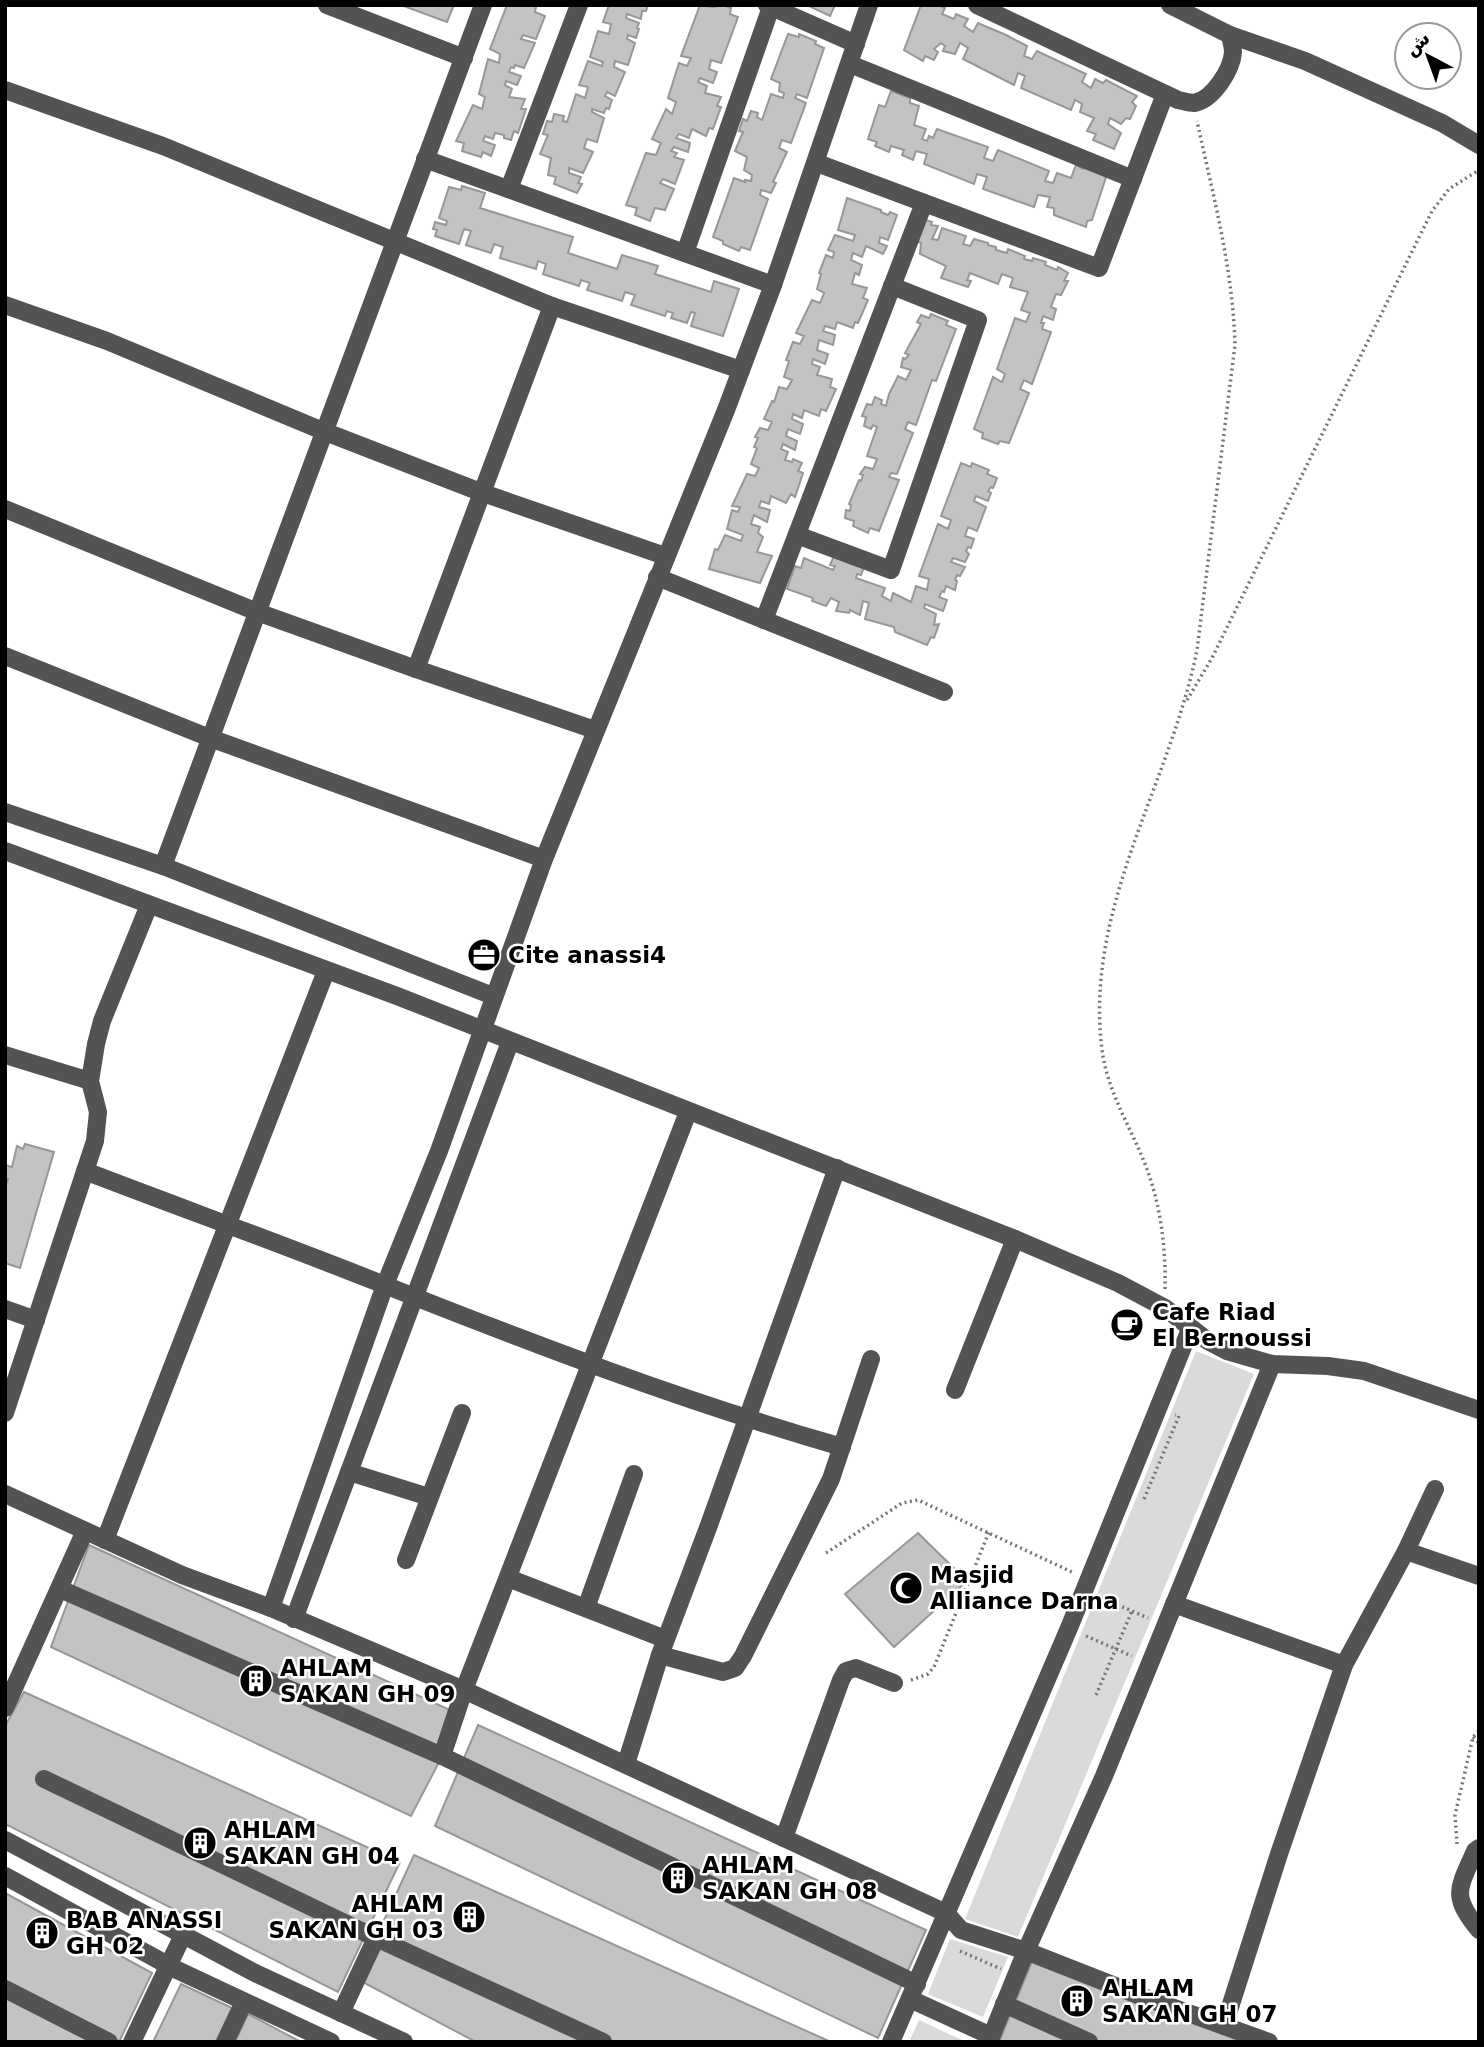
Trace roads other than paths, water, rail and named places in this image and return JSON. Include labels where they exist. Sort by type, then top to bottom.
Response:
[{"type":"street","points":[[327,5],[464,58]]},
{"type":"street","points":[[163,866],[483,5]]},
{"type":"street","points":[[509,189],[579,5]]},
{"type":"street","points":[[271,1608],[385,1285],[439,1151],[544,859],[773,285],[869,5]]},
{"type":"street","points":[[977,5],[1178,100],[1193,103],[1207,97],[1221,80],[1231,61],[1233,49],[1230,36]]},
{"type":"street","points":[[1170,5],[1230,36],[1304,61],[1442,123],[1479,145]]},
{"type":"street","points":[[685,253],[769,6],[856,44]]},
{"type":"street","points":[[850,64],[1133,179]]},
{"type":"street","points":[[5,90],[163,146],[552,306],[741,370]]},
{"type":"street","points":[[817,163],[1099,268],[1165,94]]},
{"type":"street","points":[[425,159],[773,285]]},
{"type":"street","points":[[764,620],[924,203]]},
{"type":"street","points":[[797,535],[891,570],[978,320],[892,286]]},
{"type":"street","points":[[5,305],[107,341],[323,431],[483,493],[665,556]]},
{"type":"street","points":[[416,670],[552,306]]},
{"type":"street","points":[[5,509],[257,612],[416,670],[594,730]]},
{"type":"street","points":[[657,577],[943,692]]},
{"type":"street","points":[[5,656],[210,737],[544,859]]},
{"type":"street","points":[[5,812],[163,866],[493,996]]},
{"type":"street","points":[[5,851],[481,1030],[1015,1239],[1118,1283],[1165,1308],[1208,1341],[1227,1351],[1272,1364],[1328,1366],[1364,1371],[1479,1410]]},
{"type":"street","points":[[5,1413],[95,1142],[98,1112],[90,1081],[102,1021],[149,905]]},
{"type":"street","points":[[105,1540],[326,971]]},
{"type":"street","points":[[294,1619],[510,1042]]},
{"type":"street","points":[[5,1055],[90,1081]]},
{"type":"street","points":[[442,1756],[464,1690],[688,1112]]},
{"type":"street","points":[[626,1764],[662,1647],[837,1168]]},
{"type":"street","points":[[85,1171],[496,1330],[747,1420],[842,1447]]},
{"type":"street","points":[[955,1390],[1015,1239]]},
{"type":"street","points":[[5,1309],[36,1320]]},
{"type":"street","points":[[891,2042],[1089,1580],[1191,1327]]},
{"type":"street","points":[[508,1578],[586,1608],[662,1647],[723,1672],[735,1668],[743,1657],[831,1479],[871,1359]]},
{"type":"street","points":[[60,1589],[442,1756],[913,1991],[990,2039],[1104,1776],[1272,1364]]},
{"type":"street","points":[[406,1560],[462,1413]]},
{"type":"street","points":[[349,1472],[429,1497]]},
{"type":"street","points":[[586,1608],[634,1474]]},
{"type":"street","points":[[1224,2026],[1344,1665],[1406,1551],[1435,1489]]},
{"type":"street","points":[[5,1494],[182,1575],[271,1608],[464,1690],[946,1913],[961,1930],[1026,1951],[1269,2042]]},
{"type":"street","points":[[5,1708],[85,1531]]},
{"type":"street","points":[[1406,1551],[1479,1576]]},
{"type":"street","points":[[1174,1604],[1344,1665]]},
{"type":"street","points":[[784,1838],[846,1671],[856,1668],[894,1683]]},
{"type":"street","points":[[44,1779],[376,1938],[603,2042]]},
{"type":"street","points":[[5,1840],[256,1973],[404,2042]]},
{"type":"street","points":[[1479,1848],[1475,1851],[1460,1885],[1462,1908],[1479,1930]]},
{"type":"street","points":[[5,1876],[168,1965],[329,2041]]},
{"type":"street","points":[[132,2042],[184,1935]]},
{"type":"street","points":[[341,2013],[376,1938]]},
{"type":"street","points":[[5,1989],[109,2042]]},
{"type":"street","points":[[225,2042],[244,2002]]},
{"type":"street","points":[[1004,2004],[1089,2042]]},
{"type":"place","name":"Cite anassi4","points":[[484,955]]},
{"type":"place","name":"Cafe Riad El Bernoussi","points":[[1127,1325]]},
{"type":"place","name":"Masjid Alliance Darna","points":[[906,1588]]},
{"type":"place","name":"AHLAM SAKAN GH 09","points":[[256,1681]]},
{"type":"place","name":"AHLAM SAKAN GH 04","points":[[200,1843]]},
{"type":"place","name":"AHLAM SAKAN GH 08","points":[[678,1878]]},
{"type":"place","name":"AHLAM SAKAN GH 03","points":[[469,1917]]},
{"type":"place","name":"BAB ANASSI GH 02","points":[[42,1933]]},
{"type":"place","name":"AHLAM SAKAN GH 07","points":[[1077,2001]]}]
